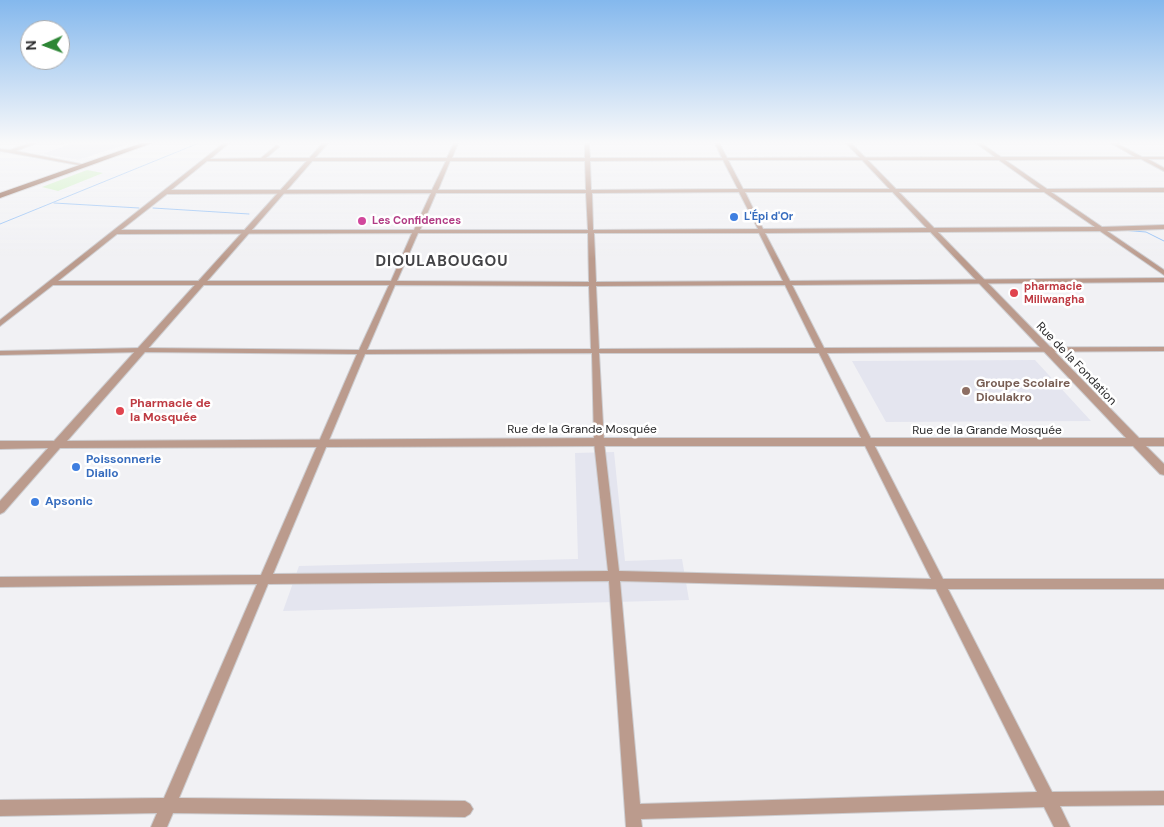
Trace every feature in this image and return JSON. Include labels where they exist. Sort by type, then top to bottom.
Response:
[{"type":"highway","points":[[0,196],[39,182]]},
{"type":"street","points":[[0,324],[179,182]]},
{"type":"street","points":[[0,508],[292,182]]},
{"type":"street","points":[[159,827],[362,352],[438,182]]},
{"type":"street","points":[[588,182],[599,442],[614,576],[634,827]]},
{"type":"street","points":[[737,182],[1062,827]]},
{"type":"street","name":"Rue de la Fondation","points":[[885,182],[1164,471]]},
{"type":"street","points":[[1033,182],[1164,273]]},
{"type":"street","points":[[166,192],[1164,190]]},
{"type":"street","points":[[116,232],[590,232],[1164,227]]},
{"type":"street","points":[[51,283],[788,284],[1164,280]]},
{"type":"street","points":[[0,353],[142,350],[362,352],[1164,349]]},
{"type":"street","name":"Rue de la Grande Mosquée","points":[[0,445],[1164,442]]},
{"type":"street","points":[[0,582],[614,576],[941,584],[1164,584]]},
{"type":"street","points":[[634,812],[1164,798]]},
{"type":"street","points":[[0,808],[168,805],[465,809]]},
{"type":"shaded area","name":"Groupe Scolaire Dioulakro","points":[[1035,360],[1091,421],[886,422],[852,361]]},
{"type":"shaded area","points":[[614,452],[625,561],[682,559],[689,600],[283,611],[299,566],[578,559],[575,453]]},
{"type":"green space","points":[[56,182],[82,182],[58,191],[42,187]]},
{"type":"waterway","points":[[0,224],[104,182]]},
{"type":"waterway","points":[[54,203],[139,208]]},
{"type":"waterway","points":[[153,208],[249,214]]},
{"type":"waterway","points":[[1121,230],[1146,232],[1164,241]]},
{"type":"place","name":"L'Épi d'Or","points":[[734,217]]},
{"type":"place","name":"Les Confidences","points":[[362,221]]},
{"type":"place","name":"pharmacie Miliwangha","points":[[1014,293]]},
{"type":"place","name":"Groupe Scolaire Dioulakro","points":[[966,391]]},
{"type":"place","name":"Pharmacie de la Mosquée","points":[[120,411]]},
{"type":"place","name":"Poissonnerie Diallo","points":[[76,467]]},
{"type":"place","name":"Apsonic","points":[[35,502]]},
{"type":"district","name":"DIOULABOUGOU","points":[[442,262]]}]
